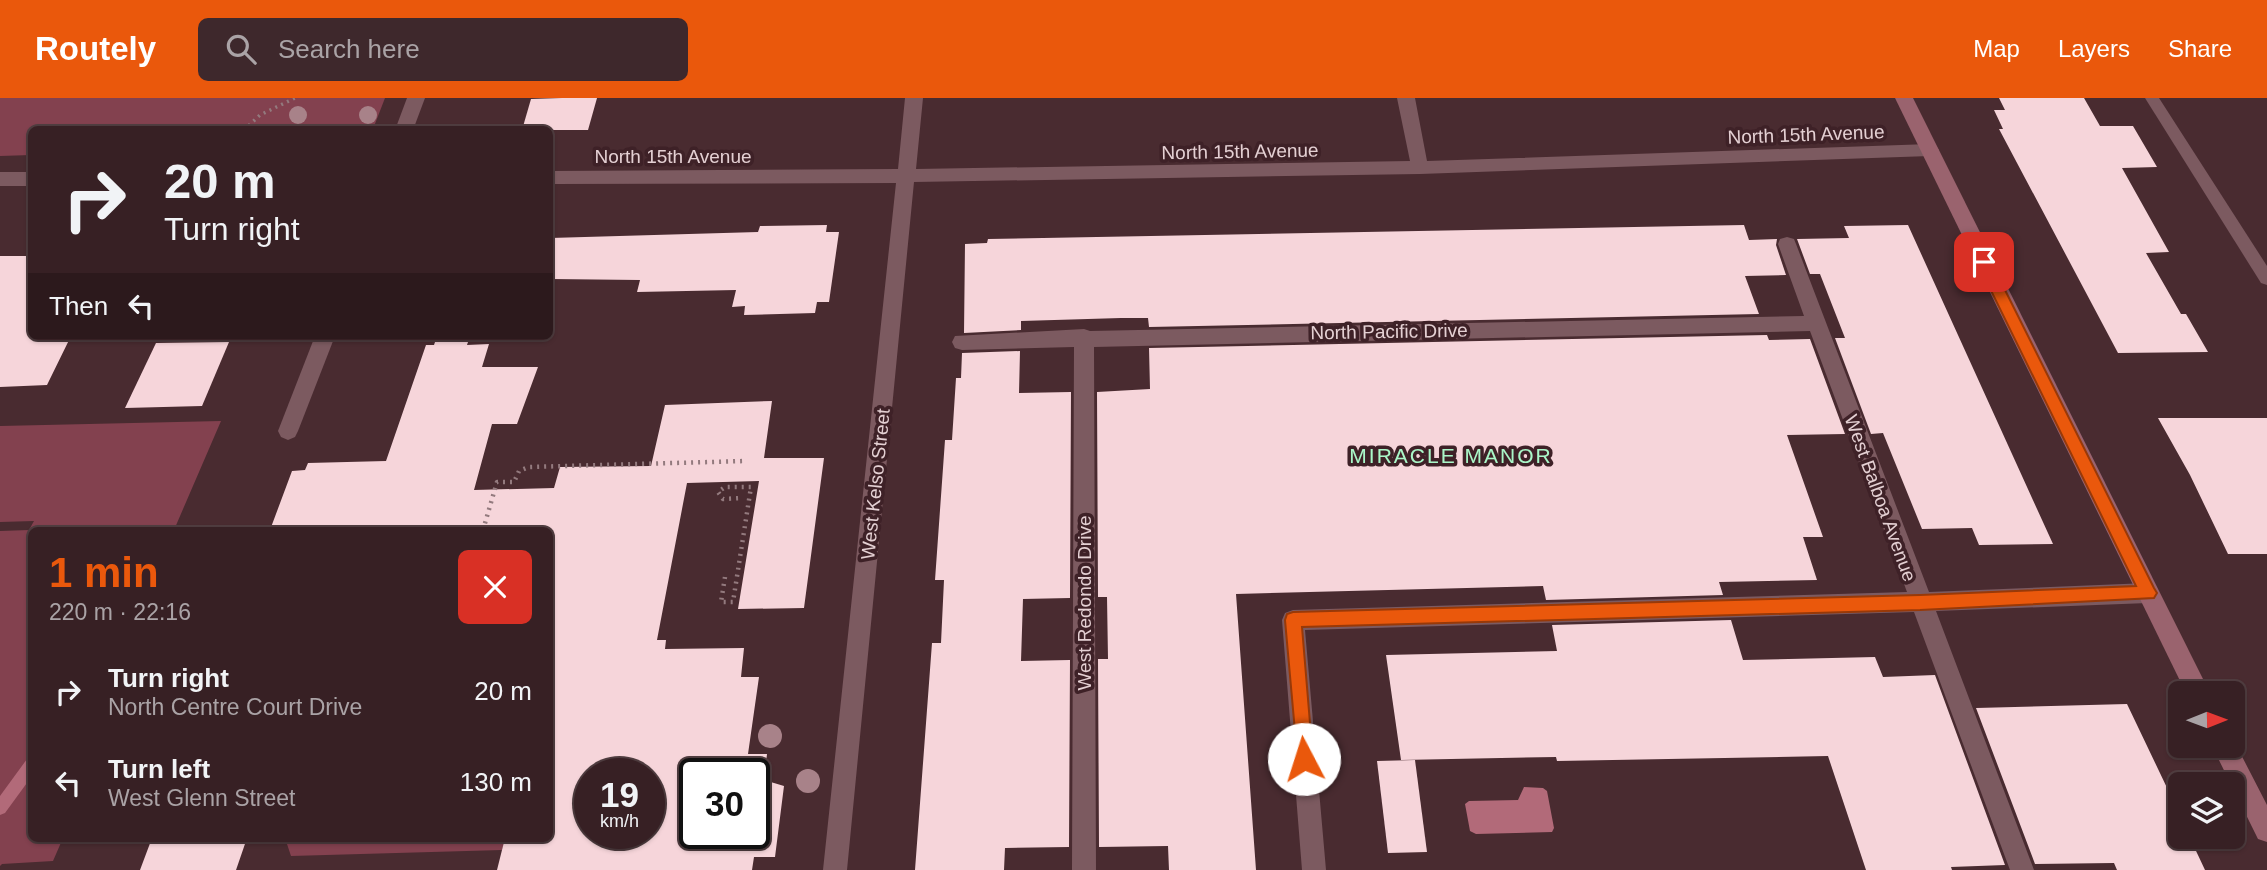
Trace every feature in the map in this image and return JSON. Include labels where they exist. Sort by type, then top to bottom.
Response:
[{"type":"street","points":[[406,126],[416,98]]},
{"type":"street","name":"West Kelso Street","points":[[835,870],[914,98]]},
{"type":"street","points":[[1406,98],[1420,168]]},
{"type":"street","points":[[1904,98],[2192,681]]},
{"type":"street","name":"North 15th Avenue","points":[[553,177],[907,178],[1420,168],[1930,150]]},
{"type":"street","points":[[0,179],[28,178]]},
{"type":"street","name":"West Balboa Avenue","points":[[1787,244],[2022,870]]},
{"type":"street","name":"North Pacific Drive","points":[[962,342],[1084,337],[1816,323]]},
{"type":"street","name":"West Redondo Drive","points":[[1084,337],[1084,870]]},
{"type":"street","points":[[288,431],[323,340]]},
{"type":"street","points":[[1314,870],[1293,620],[1920,603],[2148,593]]},
{"type":"street","points":[[2230,758],[2267,831]]},
{"type":"lane","points":[[2152,98],[2267,279]]},
{"type":"path","points":[[248,126],[257,117],[295,98]]},
{"type":"path","points":[[484,527],[497,482],[514,482],[519,471],[528,467],[746,461]]},
{"type":"path","points":[[724,577],[721,602],[733,602],[751,487],[722,488],[718,492],[723,499],[742,498]]},
{"type":"shaded area","points":[[0,98],[385,98],[374,126],[28,126],[28,155],[0,156]]},
{"type":"shaded area","points":[[221,421],[175,527],[31,527],[34,521],[0,522],[0,426]]},
{"type":"shaded area","points":[[28,530],[28,842],[61,842],[53,861],[0,866],[0,531]]},
{"type":"shaded area","points":[[1524,787],[1543,788],[1547,791],[1554,828],[1552,832],[1476,834],[1470,831],[1465,804],[1469,801],[1518,800]]},
{"type":"shaded area","points":[[286,842],[504,842],[502,850],[291,856]]},
{"type":"building","points":[[597,98],[588,130],[553,130],[553,126],[523,126],[531,99]]},
{"type":"building","points":[[1999,98],[2084,98],[2100,126],[2133,126],[2157,167],[2122,168],[2169,252],[2146,253],[2181,314],[2186,314],[2208,352],[2118,353],[1999,129],[2003,129],[1994,110],[2005,110]]},
{"type":"building","points":[[827,225],[826,232],[839,232],[829,302],[817,302],[815,313],[744,315],[745,306],[732,307],[736,290],[637,292],[640,280],[553,279],[553,238],[758,232],[760,226]]},
{"type":"building","points":[[1744,225],[1749,240],[1777,239],[1776,245],[1786,275],[1745,276],[1759,314],[1149,327],[1148,318],[1121,318],[1021,321],[1021,330],[964,333],[965,244],[987,243],[988,239]]},
{"type":"building","points":[[1908,225],[2053,544],[1979,545],[1972,528],[1922,529],[1883,433],[1871,434],[1835,338],[1845,338],[1820,274],[1810,274],[1797,239],[1849,238],[1844,226]]},
{"type":"building","points":[[0,256],[28,256],[28,340],[69,340],[47,385],[0,387]]},
{"type":"building","points":[[1767,335],[1769,340],[1810,339],[1845,434],[1787,435],[1823,537],[1803,537],[1817,580],[1719,582],[1723,595],[1546,600],[1543,586],[1236,594],[1256,870],[1169,870],[1168,846],[1099,847],[1098,659],[1108,659],[1107,597],[1098,597],[1097,392],[1150,389],[1149,348]]},
{"type":"building","points":[[436,340],[469,340],[467,345],[489,344],[482,367],[538,367],[517,424],[492,424],[474,490],[554,488],[560,467],[651,466],[665,405],[772,401],[764,458],[824,458],[804,608],[738,609],[759,481],[687,483],[657,640],[666,640],[665,649],[744,648],[741,677],[759,677],[748,754],[767,754],[767,758],[679,758],[679,849],[770,849],[770,782],[784,786],[775,857],[754,857],[752,870],[497,870],[504,842],[553,842],[553,527],[271,527],[292,471],[305,470],[308,463],[386,461],[426,345],[434,345]]},
{"type":"building","points":[[229,342],[202,406],[125,408],[156,343]]},
{"type":"building","points":[[1020,351],[1019,393],[1071,392],[1070,598],[1023,599],[1021,661],[1070,660],[1069,847],[1005,848],[1004,870],[915,870],[932,643],[941,643],[944,580],[935,580],[945,440],[952,440],[956,378],[961,378],[962,353]]},
{"type":"building","points":[[2158,418],[2267,418],[2267,554],[2228,554],[2190,475]]},
{"type":"building","points":[[1731,620],[1743,660],[1875,657],[1883,677],[1935,675],[2005,865],[1951,867],[1952,870],[1866,870],[1828,756],[1557,761],[1556,757],[1401,760],[1386,655],[1557,651],[1552,625]]},
{"type":"building","points":[[2127,704],[2168,790],[2168,849],[2195,849],[2205,870],[2117,870],[2114,863],[2035,864],[1976,708]]},
{"type":"building","points":[[1415,760],[1427,852],[1388,853],[1377,761]]},
{"type":"building","points":[[150,842],[246,842],[236,870],[140,870]]},
{"type":"waterway","points":[[0,808],[28,770]]},
{"type":"district","name":"MIRACLE MANOR","points":[[1451,456]]},
{"type":"route","points":[[1304,759],[1293,620],[1920,603],[2148,593],[1984,262]]}]
